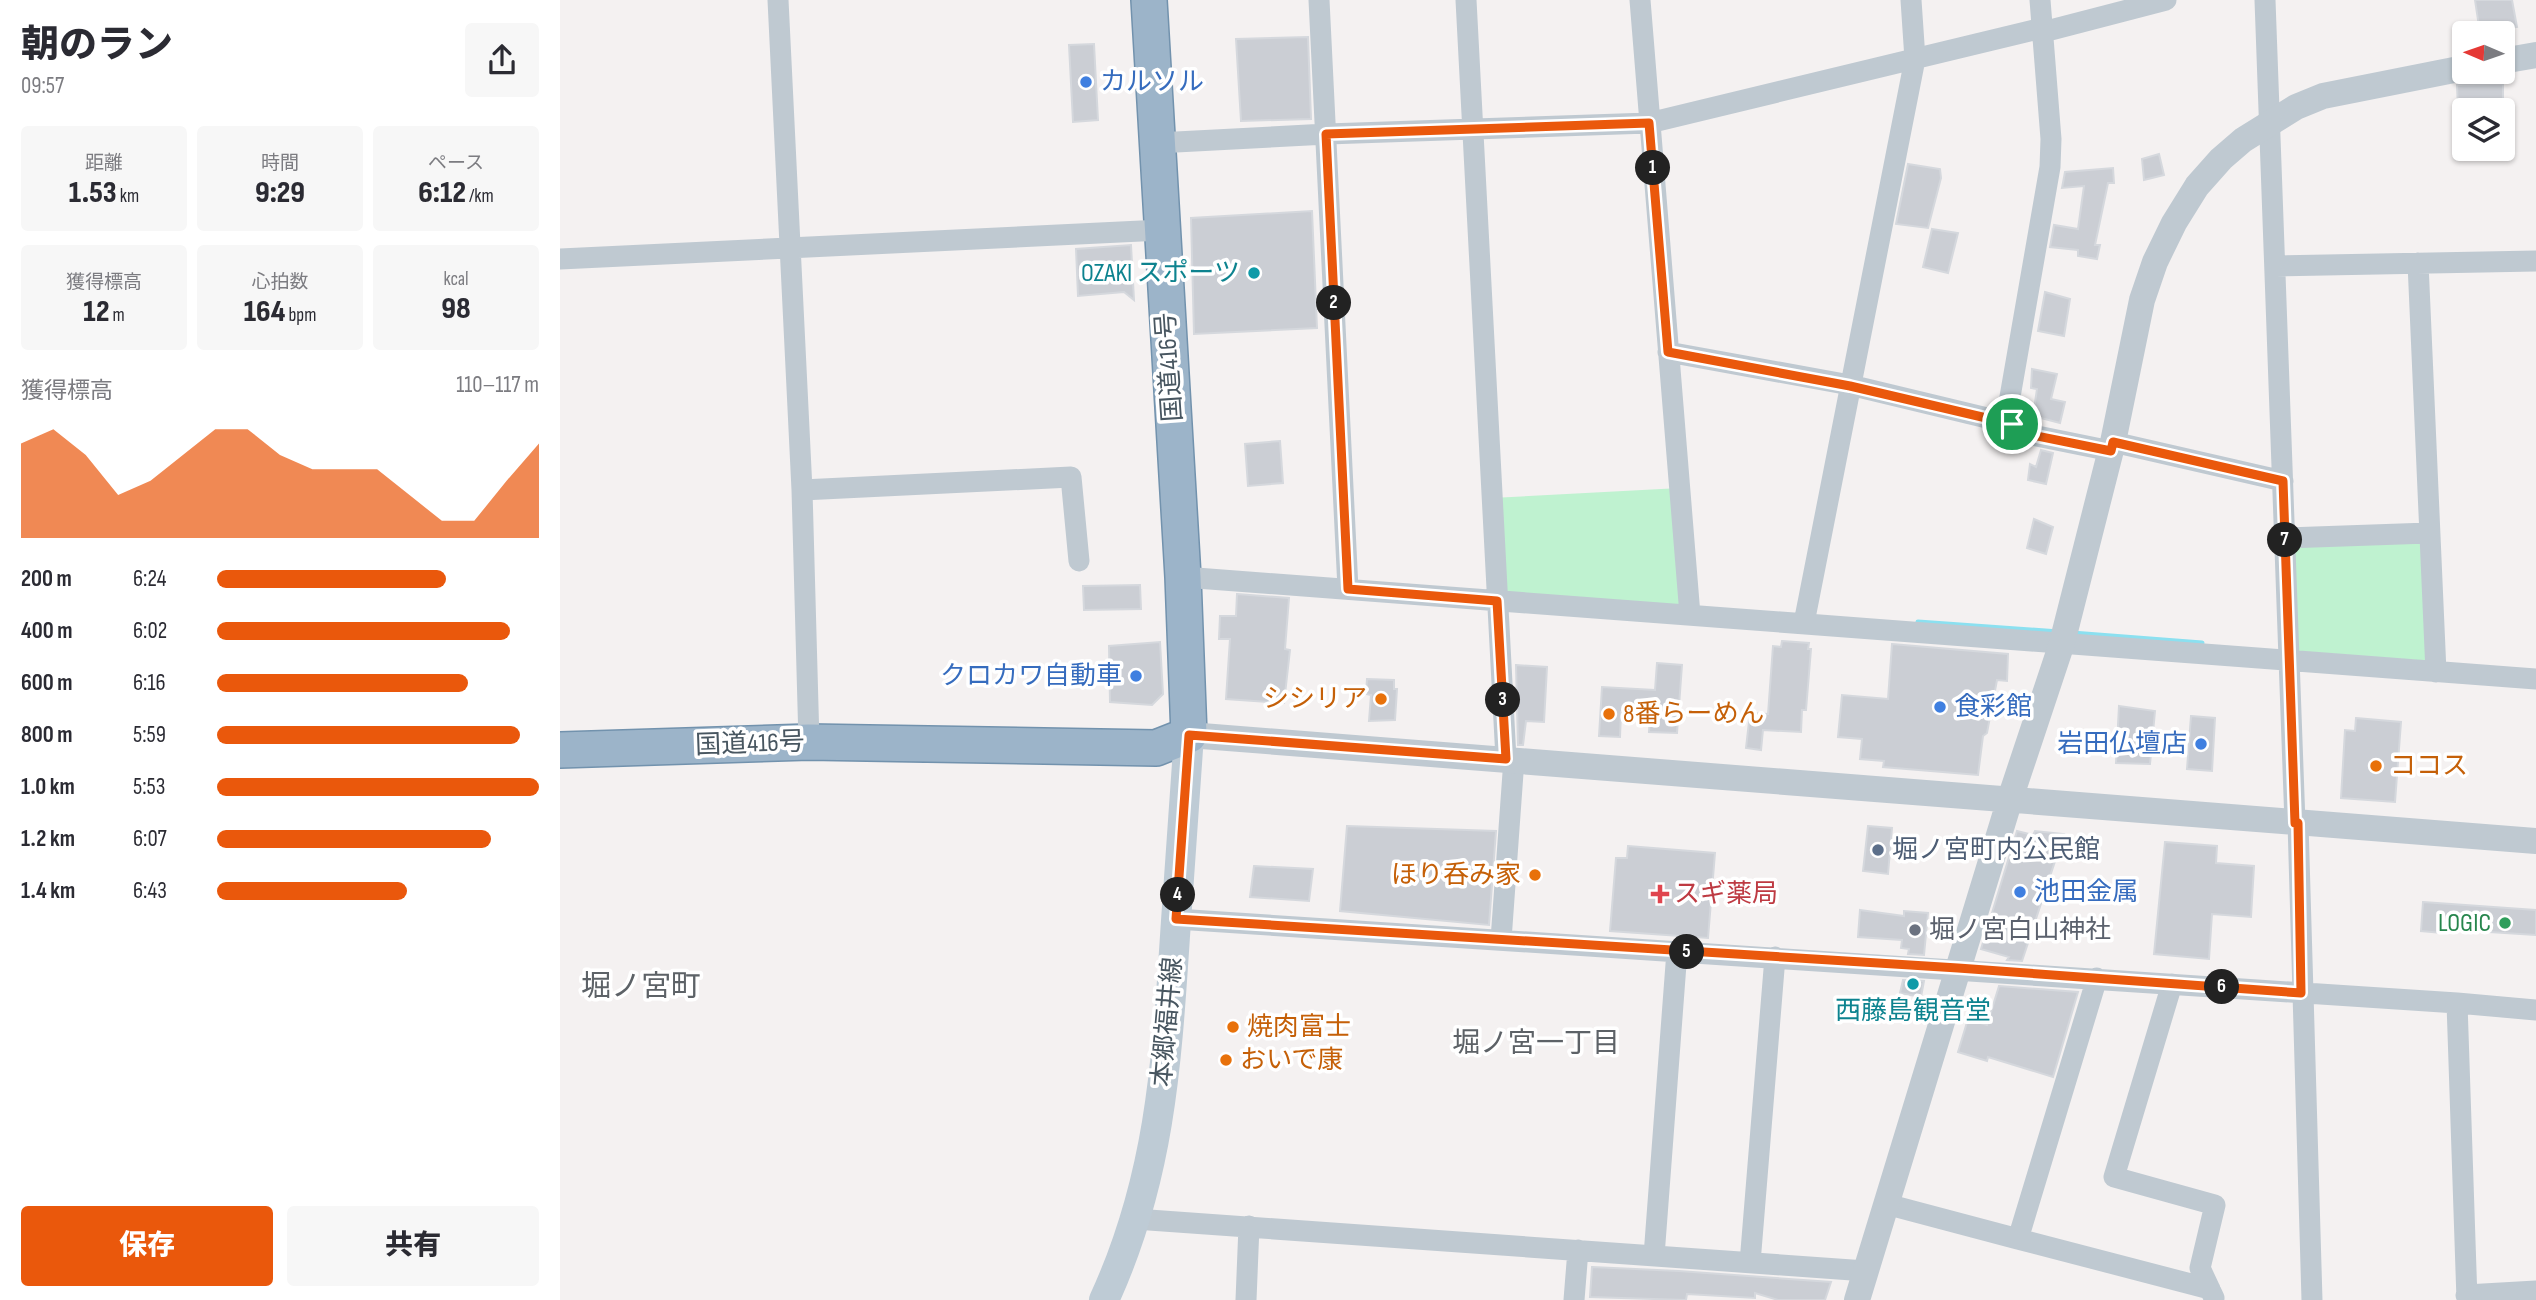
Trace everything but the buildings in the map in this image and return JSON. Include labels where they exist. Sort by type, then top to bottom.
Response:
[{"type":"highway","name":"国道416号","points":[[560,728],[809,731],[1156,748],[1189,735],[1183,577],[1149,0]]},
{"type":"highway","name":"国道416号","points":[[560,750],[809,731]]},
{"type":"main road","name":"本郷福井線","points":[[1104,1300],[1135,1219],[1147,1177],[1162,1102],[1189,735]]},
{"type":"street","points":[[778,0],[802,490],[809,731]]},
{"type":"street","points":[[1318,0],[1348,589]]},
{"type":"street","points":[[1466,0],[1497,601],[1510,759],[1502,940]]},
{"type":"street","points":[[1640,0],[1690,615]]},
{"type":"street","points":[[1804,623],[1915,58],[1911,0]]},
{"type":"street","points":[[2040,0],[2051,139],[2050,167],[2007,414],[2012,424],[2022,433],[2112,446],[2283,481]]},
{"type":"street","points":[[1157,143],[1326,134],[1649,123],[2166,0]]},
{"type":"street","points":[[2265,0],[2297,823],[2312,1300]]},
{"type":"street","points":[[2515,59],[2536,55]]},
{"type":"street","points":[[1857,1300],[2010,799],[2062,642],[2112,446],[2142,300],[2155,262],[2169,233],[2197,186],[2221,159],[2271,121],[2323,96],[2452,70]]},
{"type":"street","points":[[560,259],[1161,230]]},
{"type":"street","points":[[2276,266],[2536,261]]},
{"type":"street","points":[[2418,263],[2436,672]]},
{"type":"street","points":[[1668,352],[1850,386],[2012,424]]},
{"type":"street","points":[[802,490],[1071,477],[1079,561]]},
{"type":"street","points":[[2285,538],[2430,533]]},
{"type":"street","points":[[1183,577],[2536,679]]},
{"type":"street","points":[[1189,735],[2536,841]]},
{"type":"street","points":[[1176,919],[1958,968],[2536,1010]]},
{"type":"street","points":[[1654,1256],[1677,951]]},
{"type":"street","points":[[1750,1263],[1774,957]]},
{"type":"street","points":[[2018,1239],[2097,978]]},
{"type":"street","points":[[2172,984],[2114,1177],[2216,1205],[2200,1269],[2212,1295]]},
{"type":"street","points":[[2457,1003],[2466,1297],[2536,1291]]},
{"type":"street","points":[[1886,1204],[2212,1295]]},
{"type":"street","points":[[1135,1219],[1866,1271]]},
{"type":"street","points":[[1246,1300],[1249,1226]]},
{"type":"street","points":[[1574,1300],[1578,1250]]},
{"type":"green space","points":[[1680,488],[1690,615],[1497,601],[1492,498]]},
{"type":"green space","points":[[2429,533],[2430,661],[2296,651],[2294,537]]},
{"type":"waterway","points":[[1918,622],[2059,632]]},
{"type":"waterway","points":[[2072,633],[2202,643]]},
{"type":"place","name":"カルソル","points":[[1086,82]]},
{"type":"place","name":"OZAKI スポーツ","points":[[1254,273]]},
{"type":"place","name":"クロカワ自動車","points":[[1136,676]]},
{"type":"place","name":"シシリア","points":[[1381,699]]},
{"type":"place","name":"食彩館","points":[[1940,707]]},
{"type":"place","name":"8番らーめん","points":[[1609,714]]},
{"type":"place","name":"岩田仏壇店","points":[[2201,744]]},
{"type":"place","name":"ココス","points":[[2376,766]]},
{"type":"place","name":"堀ノ宮町内公民館","points":[[1878,850]]},
{"type":"place","name":"ほり呑み家","points":[[1535,875]]},
{"type":"place","name":"池田金属","points":[[2020,892]]},
{"type":"place","name":"スギ薬局","points":[[1660,894]]},
{"type":"place","name":"LOGIC","points":[[2505,923]]},
{"type":"place","name":"堀ノ宮白山神社","points":[[1915,930]]},
{"type":"place","name":"西藤島観音堂","points":[[1913,984]]},
{"type":"place","name":"焼肉富士","points":[[1233,1027]]},
{"type":"place","name":"おいで康","points":[[1226,1060]]},
{"type":"district","name":"堀ノ宮町","points":[[641,987]]},
{"type":"district","name":"堀ノ宮一丁目","points":[[1536,1043]]},
{"type":"route","points":[[1649,123],[1668,352],[1850,386],[2012,424],[2022,433],[2111,451],[2113,442],[2283,481],[2295,823],[2298,823],[2301,993],[1958,968],[1176,919],[1189,735],[1506,759],[1497,601],[1348,589],[1326,134],[1649,123]]}]
